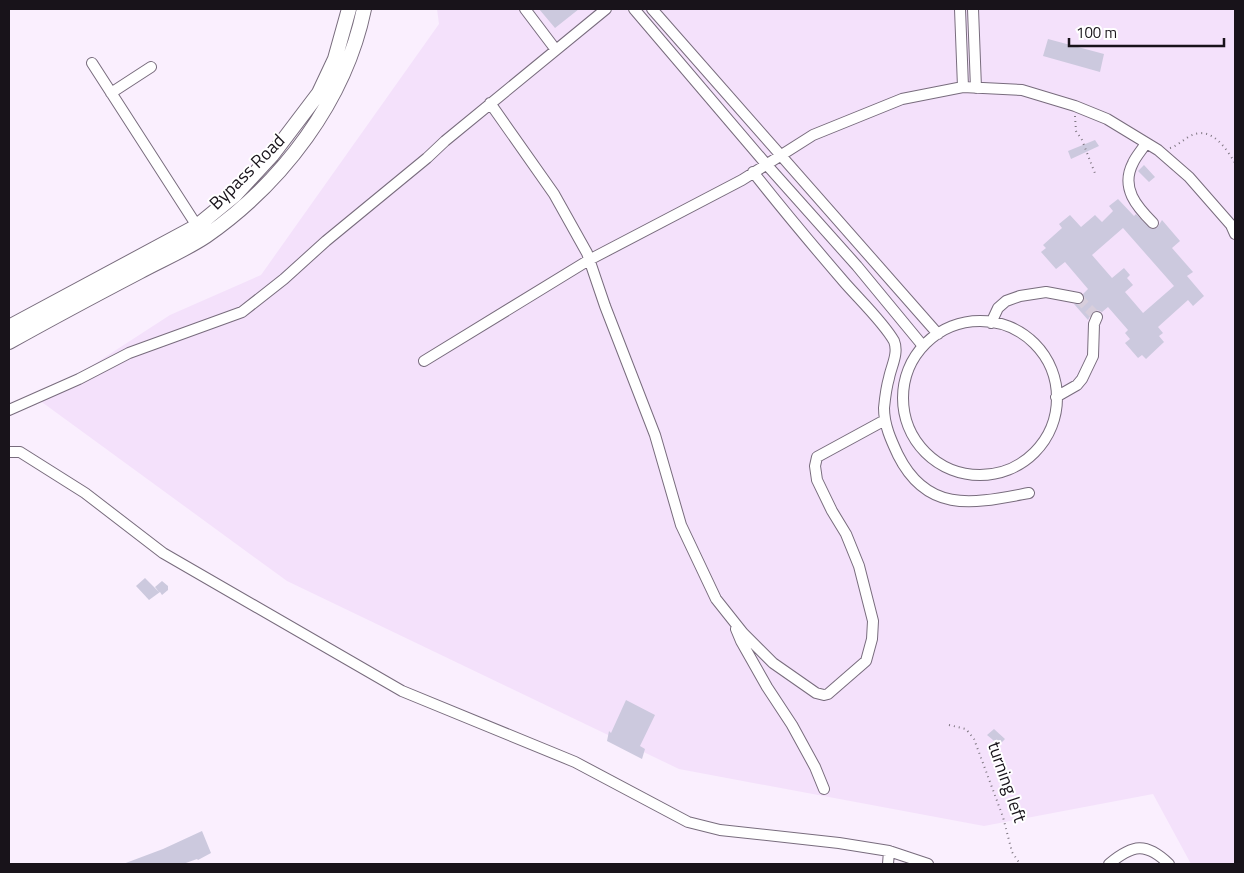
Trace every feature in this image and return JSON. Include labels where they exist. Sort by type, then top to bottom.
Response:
[{"type":"main road","name":"Bypass Road","points":[[9,327],[197,226],[234,195],[272,155],[319,93],[334,59],[349,9]]},
{"type":"main road","name":"Bypass Road","points":[[9,342],[204,237],[238,212],[272,179],[304,141],[330,103],[350,58],[364,9]]},
{"type":"street","points":[[525,9],[556,50]]},
{"type":"street","points":[[9,410],[79,379],[129,353],[242,312],[284,279],[319,247],[490,103],[606,9]]},
{"type":"street","points":[[634,9],[924,346]]},
{"type":"street","points":[[652,9],[938,334]]},
{"type":"street","points":[[960,9],[963,88]]},
{"type":"street","points":[[973,9],[976,88]]},
{"type":"street","points":[[92,64],[197,226]]},
{"type":"street","points":[[111,93],[151,67]]},
{"type":"street","points":[[424,362],[589,260],[742,180],[814,135],[902,99],[963,88],[1022,90],[1075,106],[1107,119],[1158,150],[1189,177],[1231,225],[1235,234]]},
{"type":"street","points":[[490,103],[554,194],[587,253],[605,306],[655,435],[681,525],[716,599],[732,620],[773,663],[816,693],[824,695],[828,694],[866,661],[872,639],[873,621],[859,566],[846,534],[832,512],[817,480],[815,466],[817,457],[885,420]]},
{"type":"street","points":[[1146,143],[1132,164],[1129,188],[1137,207],[1153,223]]},
{"type":"street","points":[[753,172],[894,343],[896,352],[888,379],[884,410],[885,420],[887,431],[901,461],[916,482],[948,500],[983,502],[1029,493]]},
{"type":"street","points":[[991,323],[998,308],[1006,301],[1020,296],[1046,292],[1078,298]]},
{"type":"street","points":[[1056,397],[1077,385],[1082,379],[1093,356],[1096,317]]},
{"type":"street","points":[[985,321],[1009,326],[1030,339],[1046,358],[1055,380],[1057,405],[1051,429],[1038,449],[1018,465],[995,474],[971,475],[947,468],[927,455],[912,436],[904,412],[903,390],[909,368],[924,346],[938,334],[960,324],[985,321]]},
{"type":"street","points":[[9,452],[20,452],[85,492],[163,553],[402,691],[575,762],[688,822],[720,830],[839,843],[889,851],[928,864]]},
{"type":"street","points":[[732,620],[741,641],[812,761],[824,789]]},
{"type":"street","points":[[1109,864],[1122,853],[1136,848],[1146,848],[1156,852],[1170,864]]},
{"type":"street","points":[[888,864],[889,851]]},
{"type":"path","points":[[1075,106],[1076,131],[1082,140],[1096,176]]},
{"type":"path","points":[[1158,150],[1174,146],[1192,135],[1202,133],[1215,137],[1225,147],[1235,162]]},
{"type":"path","name":"turning left","points":[[949,725],[966,729],[974,740],[1003,817],[1012,852],[1020,864]]},
{"type":"shaded area","points":[[437,9],[1235,9],[1235,864],[1191,864],[1153,794],[984,826],[679,769],[287,581],[39,400],[170,315],[261,275],[439,24]]},
{"type":"building","points":[[539,9],[579,9],[555,28]]},
{"type":"building","points":[[1048,39],[1104,54],[1100,72],[1043,56]]},
{"type":"building","points":[[1095,140],[1099,146],[1071,159],[1068,151]]},
{"type":"building","points":[[1144,165],[1155,177],[1149,182],[1138,171]]},
{"type":"building","points":[[1118,199],[1134,216],[1136,214],[1151,229],[1157,228],[1162,220],[1180,241],[1172,248],[1193,272],[1187,276],[1204,296],[1193,306],[1188,300],[1158,327],[1163,333],[1159,336],[1164,342],[1146,359],[1142,355],[1138,358],[1125,343],[1130,339],[1125,333],[1128,330],[1108,307],[1102,312],[1093,311],[1088,320],[1074,304],[1083,303],[1085,299],[1083,294],[1088,289],[1065,262],[1056,269],[1041,252],[1046,248],[1043,245],[1062,228],[1059,224],[1070,215],[1081,227],[1095,215],[1102,222],[1113,211],[1109,206]],"holes":[[[1123,228],[1174,286],[1143,313],[1125,292],[1133,285],[1127,278],[1130,275],[1124,268],[1112,278],[1092,255]]]},
{"type":"building","points":[[145,578],[159,592],[155,587],[162,581],[168,586],[168,590],[162,595],[160,592],[149,600],[136,586]]},
{"type":"building","points":[[626,700],[655,715],[640,746],[645,749],[642,759],[607,741],[609,731],[611,733]]},
{"type":"building","points":[[994,729],[1005,739],[999,745],[987,735]]},
{"type":"building","points":[[202,831],[211,853],[198,860],[183,864],[123,864],[163,849]]},
{"type":"tunnel","points":[[1078,298],[1097,317]]}]
